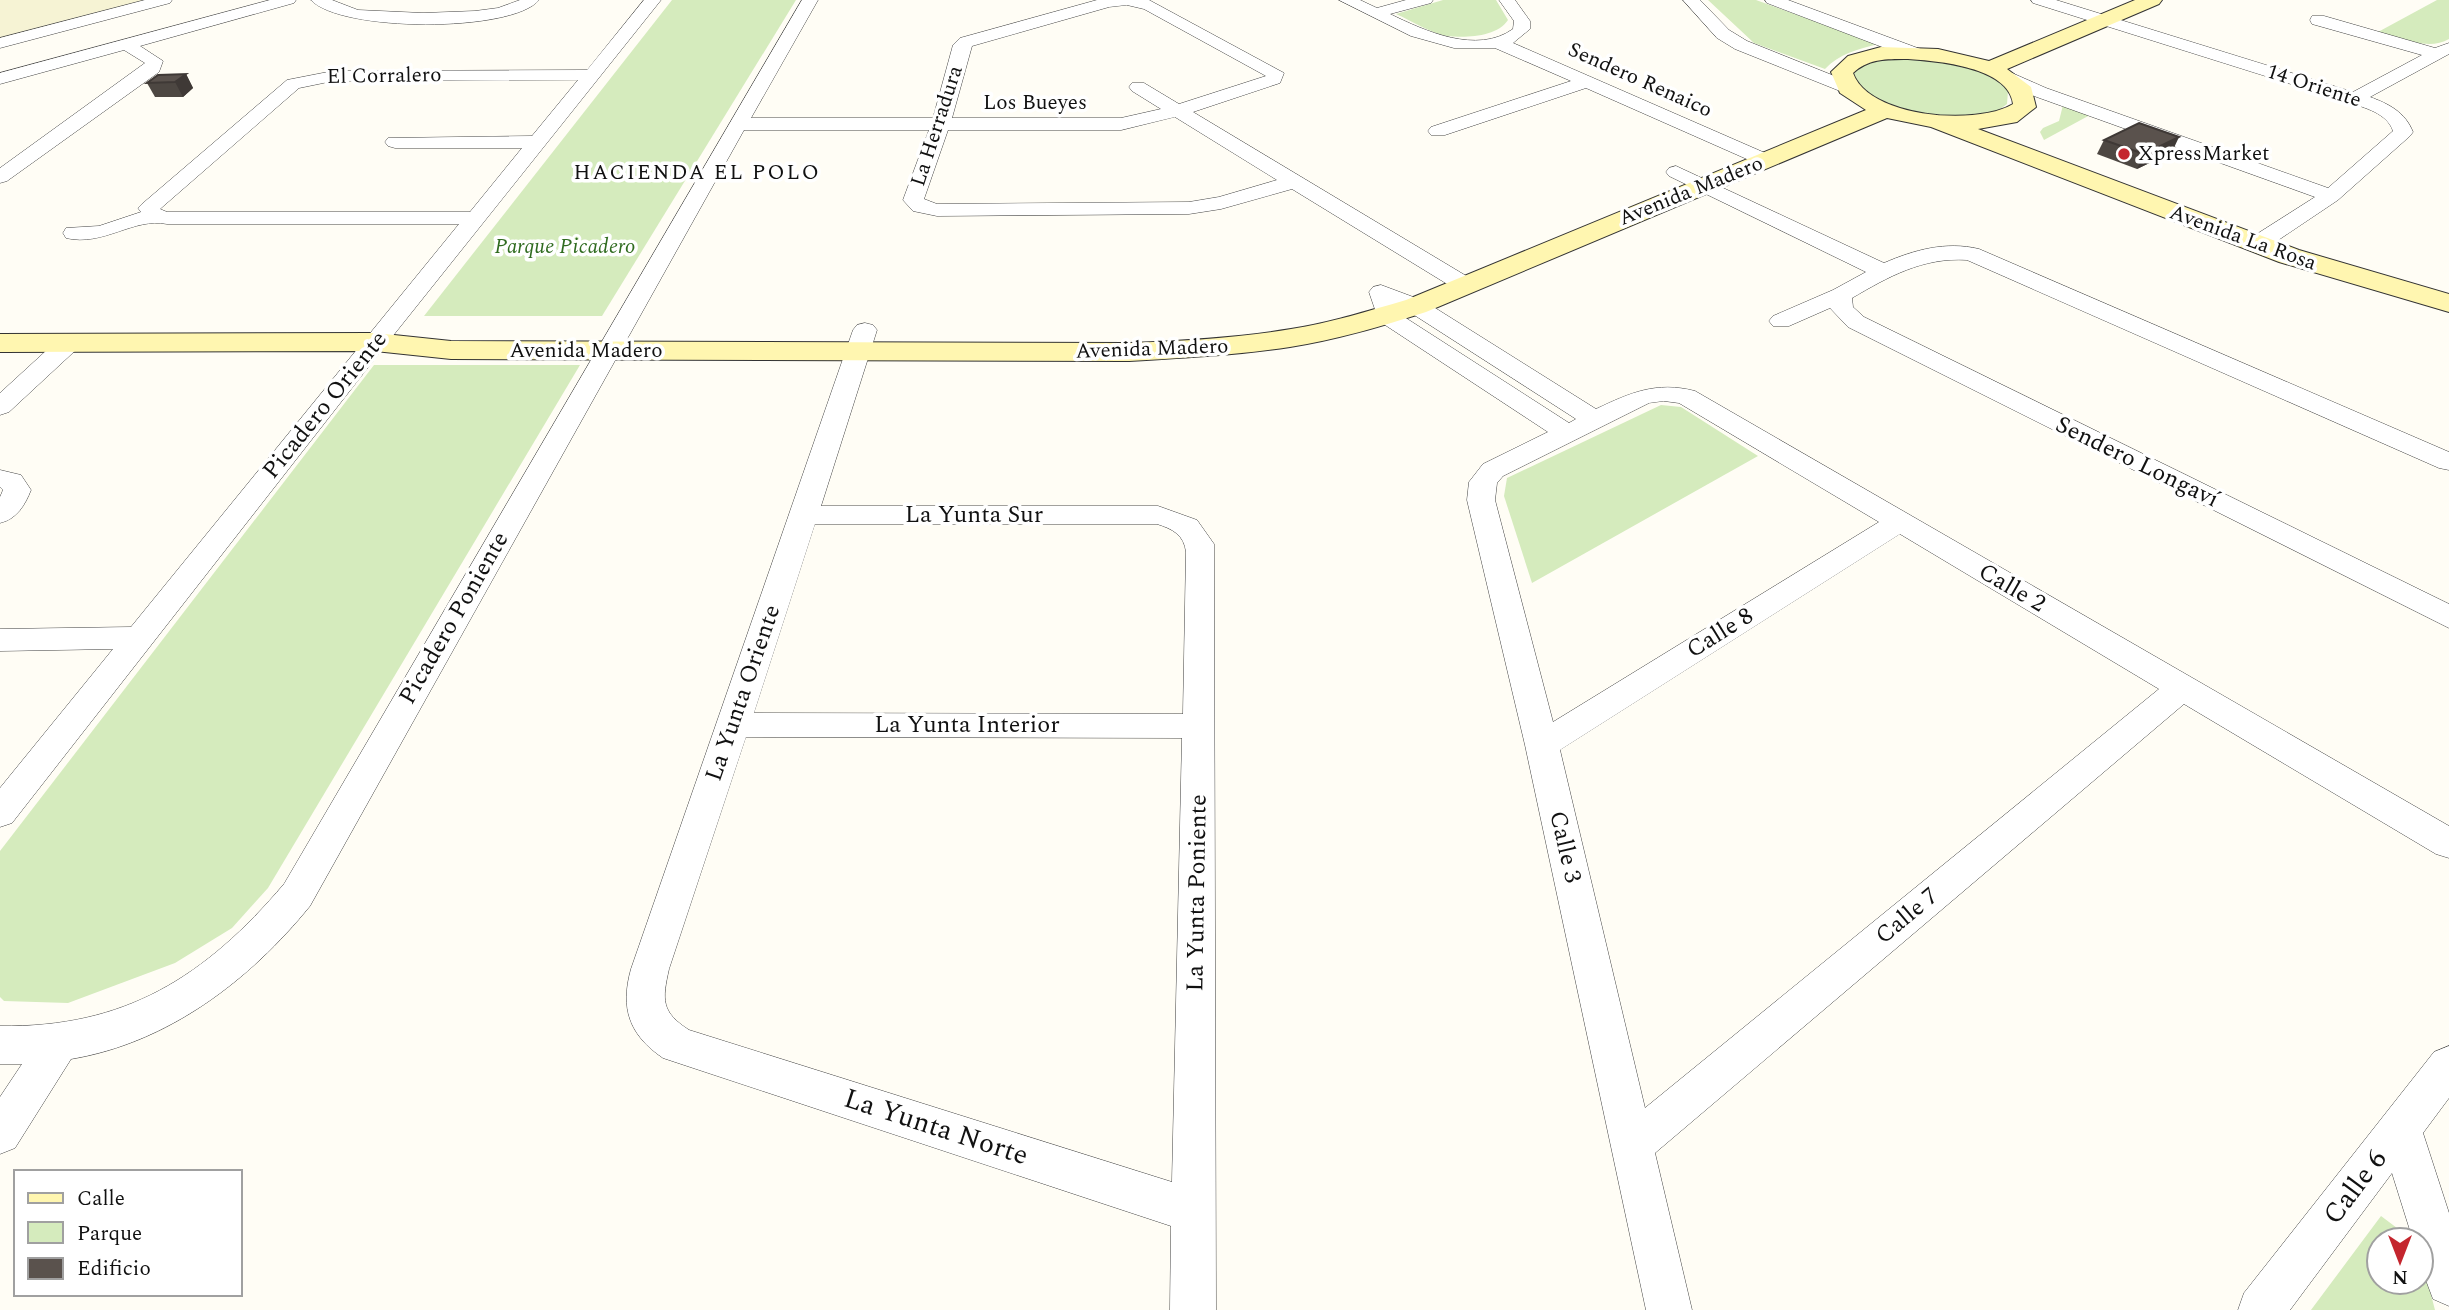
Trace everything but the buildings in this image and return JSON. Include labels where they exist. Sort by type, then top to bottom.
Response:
[{"type":"street","points":[[0,43],[164,0]]},
{"type":"street","points":[[0,79],[288,0]]},
{"type":"street","points":[[319,0],[343,12],[367,16],[493,16],[528,3]]},
{"type":"street","name":"Picadero Oriente","points":[[0,813],[375,342],[653,0]]},
{"type":"street","name":"Picadero Poniente","points":[[59,1043],[123,1026],[163,1009],[201,987],[232,966],[279,919],[297,895],[611,342],[810,0]]},
{"type":"street","name":"Sendero Renaico","points":[[1347,0],[1439,41],[1462,44],[1496,42],[1765,160]]},
{"type":"street","points":[[1376,13],[1425,0]]},
{"type":"street","points":[[1496,42],[1518,33],[1523,25],[1507,0]]},
{"type":"street","points":[[1691,0],[1717,29],[1741,46],[1854,93],[1886,110],[1936,121],[1990,122],[2015,115],[2025,107],[2023,92],[1997,73]]},
{"type":"street","points":[[1773,0],[1917,54]]},
{"type":"street","points":[[2039,0],[2075,11],[2104,10],[2152,0]]},
{"type":"street","name":"La Herradura","points":[[1275,73],[1149,5],[1135,1],[1114,1],[978,36],[962,45],[940,125],[913,200],[917,205],[929,209],[1189,208],[1221,203],[1293,182]]},
{"type":"street","points":[[1997,73],[2104,10]]},
{"type":"street","name":"14 Oriente","points":[[2104,10],[2355,98],[2390,114],[2400,123],[2403,132],[2331,196],[2256,244]]},
{"type":"street","points":[[1956,59],[2075,11]]},
{"type":"street","points":[[2318,20],[2443,50]]},
{"type":"street","points":[[0,177],[153,68],[154,61],[125,44]]},
{"type":"street","points":[[2355,98],[2443,50]]},
{"type":"street","points":[[1854,93],[1842,72],[1856,60],[1884,54],[1917,54],[1956,59],[2040,92],[2331,196]]},
{"type":"street","name":"Los Bueyes","points":[[740,124],[1108,125],[1146,120],[1177,111],[1270,82],[1275,73]]},
{"type":"street","name":"El Corralero","points":[[153,215],[149,208],[151,204],[293,84],[305,79],[333,76],[592,75]]},
{"type":"street","points":[[1438,131],[1587,82]]},
{"type":"street","points":[[1138,87],[1293,182],[1454,271]]},
{"type":"street","name":"Avenida Madero","points":[[1595,205],[1738,149],[1854,93]]},
{"type":"street","name":"Avenida Madero","points":[[0,343],[375,342],[452,350],[611,342],[861,341],[1129,352],[1195,350],[1293,338],[1384,304],[1454,271],[1702,185],[1886,110]]},
{"type":"street","name":"Avenida La Rosa","points":[[1936,121],[2256,244],[2324,268],[2449,303]]},
{"type":"street","name":"Avenida La Rosa","points":[[1990,122],[2001,136],[2040,161]]},
{"type":"street","points":[[395,142],[537,142]]},
{"type":"street","points":[[1675,172],[1882,271]]},
{"type":"street","points":[[74,233],[101,232],[153,215],[167,218],[475,218]]},
{"type":"street","points":[[1781,321],[1841,295],[1882,271],[1937,252],[1959,252],[1982,257],[2449,462]]},
{"type":"street","name":"Avenida Madero","points":[[1384,304],[1416,306],[1454,271]]},
{"type":"street","name":"Sendero Longaví","points":[[1841,295],[1842,309],[1856,323],[2449,617]]},
{"type":"street","points":[[1384,304],[1580,426]]},
{"type":"street","points":[[1416,306],[1580,426]]},
{"type":"street","name":"La Yunta Oriente","points":[[677,1045],[662,1037],[651,1024],[645,1010],[644,990],[861,341]]},
{"type":"street","points":[[0,407],[69,344]]},
{"type":"street","name":"Calle 2","points":[[1580,426],[1652,393],[1686,396],[2449,844]]},
{"type":"street","name":"Calle 3","points":[[1580,426],[1493,470],[1480,490],[1542,745],[1669,1310]]},
{"type":"street","points":[[0,478],[11,481],[16,490],[12,502],[0,514]]},
{"type":"street","name":"La Yunta Sur","points":[[803,515],[1144,515]]},
{"type":"street","name":"La Yunta Poniente","points":[[1144,515],[1172,518],[1183,523],[1192,530],[1201,544],[1193,1310]]},
{"type":"street","name":"Calle 8","points":[[1542,745],[1899,522]]},
{"type":"street","points":[[0,640],[138,638]]},
{"type":"street","name":"Calle 7","points":[[1632,1144],[2182,688]]},
{"type":"street","name":"La Yunta Interior","points":[[734,725],[1199,726]]},
{"type":"street","points":[[0,1045],[59,1043]]},
{"type":"street","points":[[0,1134],[59,1043]]},
{"type":"street","name":"La Yunta Norte","points":[[677,1045],[1194,1211]]},
{"type":"street","name":"Calle 6","points":[[2261,1310],[2449,1065]]},
{"type":"street","points":[[2400,1129],[2449,1283]]},
{"type":"shaded area","points":[[0,0],[145,0],[0,38]]},
{"type":"green space","name":"Parque Picadero","points":[[672,0],[796,0],[602,316],[424,316]]},
{"type":"green space","points":[[1443,0],[1496,0],[1508,20],[1503,26],[1489,33],[1455,37],[1434,32],[1396,14]]},
{"type":"green space","points":[[1708,0],[1756,0],[1878,44],[1843,56],[1825,69],[1754,43]]},
{"type":"green space","points":[[2437,0],[2449,0],[2449,39],[2423,44],[2378,32]]},
{"type":"green space","points":[[1928,58],[1971,68],[1991,77],[2008,91],[2007,104],[1979,116],[1939,117],[1919,114],[1869,99],[1849,73],[1870,59]]},
{"type":"green space","points":[[2063,105],[2090,115],[2044,140],[2040,132],[2059,121]]},
{"type":"green space","points":[[374,365],[580,365],[268,888],[232,928],[175,963],[68,1003],[4,1001],[0,997],[0,851]]},
{"type":"green space","points":[[1661,405],[1681,407],[1758,456],[1532,583],[1504,496],[1507,478]]},
{"type":"green space","points":[[2381,1216],[2394,1226],[2374,1226]]},
{"type":"green space","points":[[2365,1237],[2365,1296],[2431,1296],[2435,1310],[2311,1310]]},
{"type":"place","name":"XpressMarket","points":[[2124,154]]},
{"type":"district","name":"HACIENDA EL POLO","points":[[697,173]]}]
